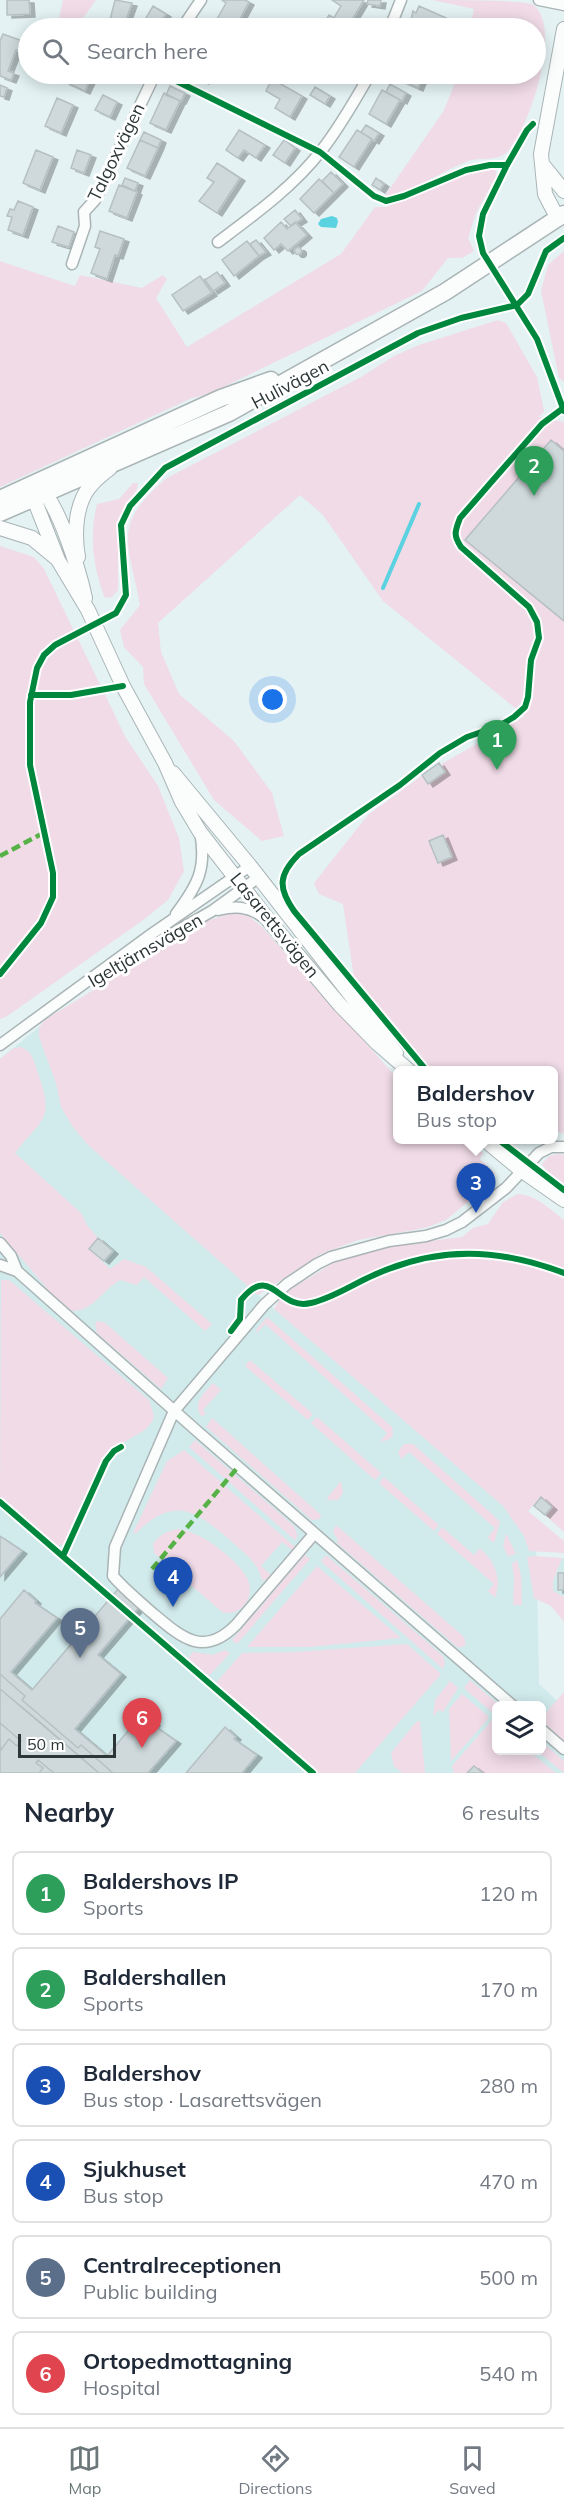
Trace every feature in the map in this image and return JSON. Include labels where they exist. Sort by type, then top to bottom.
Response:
[{"type":"main road","name":"Hulivägen","points":[[0,499],[39,492],[115,464],[229,413],[445,292],[561,217]]},
{"type":"main road","name":"Hulivägen","points":[[0,513],[221,398],[320,361]]},
{"type":"street","points":[[189,18],[201,0]]},
{"type":"street","points":[[394,18],[401,0]]},
{"type":"street","points":[[539,0],[564,5]]},
{"type":"street","points":[[561,217],[545,194],[542,143],[564,29]]},
{"type":"street","name":"Talgoxvägen","points":[[72,264],[85,226],[84,212],[95,200],[150,84]]},
{"type":"street","points":[[218,242],[281,193],[320,152],[364,84]]},
{"type":"street","points":[[542,164],[564,190]]},
{"type":"street","points":[[81,577],[76,543],[83,497],[91,484],[115,464]]},
{"type":"street","name":"Lasarettsvägen","points":[[39,492],[58,560],[88,610],[123,686],[165,763],[182,802],[200,832],[269,921],[340,1005],[376,1043],[403,1066]]},
{"type":"street","name":"Lasarettsvägen","points":[[39,492],[81,577],[88,610]]},
{"type":"street","points":[[0,528],[32,538],[58,560]]},
{"type":"street","name":"Lasarettsvägen","points":[[165,763],[255,871],[405,1066]]},
{"type":"street","name":"Igeltjärnsvägen","points":[[169,924],[197,886],[203,849],[200,832]]},
{"type":"street","name":"Igeltjärnsvägen","points":[[0,1046],[235,876],[255,871]]},
{"type":"street","name":"Igeltjärnsvägen","points":[[78,988],[212,911],[244,888],[255,871]]},
{"type":"street","name":"Igeltjärnsvägen","points":[[212,911],[232,906],[244,908],[255,911],[269,921]]},
{"type":"street","points":[[489,1144],[564,1200]]},
{"type":"street","points":[[315,1534],[225,1636],[212,1642],[198,1643],[182,1638],[113,1576],[115,1547],[174,1411],[264,1305],[287,1284],[317,1264],[347,1251],[426,1236],[462,1222],[506,1188],[539,1153],[551,1147],[564,1147]]},
{"type":"street","points":[[0,1243],[11,1256],[17,1271]]},
{"type":"street","points":[[0,1265],[17,1271],[507,1701]]},
{"type":"street","points":[[546,1733],[564,1749]]},
{"type":"shaded area","points":[[63,0],[96,0],[83,18],[59,18]]},
{"type":"shaded area","points":[[432,0],[532,4],[542,18],[472,18],[474,9]]},
{"type":"shaded area","points":[[455,84],[538,84],[525,122],[516,140],[503,155],[468,161],[416,186],[384,197],[443,112]]},
{"type":"shaded area","points":[[495,170],[497,175],[476,213],[468,238],[474,251],[462,258],[448,258],[422,291],[209,394],[192,398],[0,487],[0,261],[75,286],[80,275],[142,288],[163,275],[167,279],[156,298],[187,347],[341,254],[375,207],[386,207],[467,173]]},
{"type":"shaded area","points":[[564,251],[564,382],[559,378],[541,291],[548,265]]},
{"type":"shaded area","points":[[498,320],[506,323],[537,377],[544,411],[539,417],[564,422],[564,1134],[558,1132],[558,1066],[420,1066],[355,984],[343,904],[319,894],[314,883],[368,815],[439,763],[440,765],[525,716],[383,601],[323,515],[300,495],[158,623],[161,652],[179,694],[234,741],[272,793],[284,836],[262,841],[214,800],[144,684],[143,667],[124,647],[120,630],[140,605],[128,536],[137,509],[149,495],[167,478],[361,377],[394,356],[419,345]]},
{"type":"shaded area","points":[[133,483],[138,483],[137,489],[118,520],[118,590],[112,597],[105,598],[94,551],[93,528],[97,504],[119,499]]},
{"type":"shaded area","points":[[0,546],[34,557],[44,569],[126,738],[158,786],[179,838],[184,871],[168,900],[146,918],[0,1019]]},
{"type":"shaded area","points":[[239,913],[250,917],[262,927],[393,1073],[393,1144],[471,1144],[483,1153],[480,1159],[495,1173],[491,1183],[446,1220],[425,1228],[358,1240],[321,1254],[258,1295],[88,1145],[73,1127],[61,1107],[56,1083],[39,1037],[39,1027],[46,1019],[175,938],[200,924]]},
{"type":"shaded area","points":[[39,1027],[39,1037],[56,1083],[61,1107],[73,1127],[88,1145],[258,1295],[536,1533],[539,1684],[564,1707],[564,1773],[0,1773],[0,1059]]},
{"type":"shaded area","points":[[21,1047],[31,1054],[34,1061],[43,1089],[45,1110],[39,1125],[15,1153],[81,1213],[98,1238],[89,1249],[110,1269],[124,1259],[146,1267],[212,1324],[205,1331],[144,1277],[137,1285],[120,1280],[86,1308],[72,1311],[50,1292],[0,1233],[0,1059],[14,1048]]},
{"type":"shaded area","points":[[564,1155],[564,1185],[547,1172],[542,1164],[549,1156]]},
{"type":"shaded area","points":[[518,1194],[537,1200],[564,1220],[564,1532],[545,1515],[552,1507],[541,1497],[528,1511],[564,1541],[564,1553],[529,1551],[524,1536],[503,1506],[274,1309],[280,1298],[293,1288],[338,1260],[382,1247],[462,1237],[473,1228],[488,1224],[503,1202]]},
{"type":"shaded area","points":[[1,1280],[9,1280],[149,1400],[154,1416],[145,1430],[107,1452],[67,1542],[56,1547],[0,1499]]},
{"type":"shaded area","points":[[267,1317],[392,1427],[393,1435],[390,1439],[380,1442],[387,1433],[265,1324],[257,1333],[256,1330]]},
{"type":"shaded area","points":[[97,1321],[104,1322],[168,1378],[161,1389],[97,1333],[95,1324]]},
{"type":"shaded area","points":[[250,1360],[313,1414],[308,1420],[245,1366]]},
{"type":"shaded area","points":[[213,1383],[221,1390],[203,1410],[206,1413],[202,1417],[198,1403]]},
{"type":"shaded area","points":[[317,1417],[381,1473],[375,1480],[311,1423]]},
{"type":"shaded area","points":[[212,1418],[321,1515],[320,1519],[312,1520],[206,1427]]},
{"type":"shaded area","points":[[195,1440],[294,1526],[297,1534],[296,1541],[189,1447]]},
{"type":"shaded area","points":[[404,1444],[413,1444],[500,1522],[494,1543],[488,1538],[495,1528],[409,1452],[401,1459],[398,1452]]},
{"type":"shaded area","points":[[184,1450],[295,1547],[292,1550],[282,1542],[261,1566],[271,1575],[266,1580],[262,1580],[254,1563],[218,1530],[206,1521],[185,1511],[162,1514],[133,1533],[167,1461]]},
{"type":"shaded area","points":[[384,1477],[439,1525],[434,1531],[379,1483]]},
{"type":"shaded area","points":[[341,1481],[343,1493],[338,1500],[329,1500],[327,1498]]},
{"type":"shaded area","points":[[336,1525],[464,1637],[466,1645],[459,1648],[455,1645],[336,1542],[338,1540],[333,1532]]},
{"type":"shaded area","points":[[442,1527],[474,1555],[480,1548],[490,1559],[496,1571],[498,1584],[495,1598],[488,1591],[494,1584],[437,1534]]},
{"type":"shaded area","points":[[178,1529],[196,1535],[216,1546],[241,1569],[249,1583],[250,1590],[242,1608],[230,1613],[222,1612],[154,1553],[153,1544],[158,1538]]},
{"type":"shaded area","points":[[506,1533],[516,1554],[508,1556],[503,1546]]},
{"type":"shaded area","points":[[305,1555],[310,1559],[237,1644],[232,1640]]},
{"type":"shaded area","points":[[326,1555],[443,1656],[445,1663],[443,1669],[324,1564],[321,1561]]},
{"type":"shaded area","points":[[527,1557],[562,1558],[553,1581],[553,1591],[564,1597],[564,1622],[551,1606],[534,1598]]},
{"type":"shaded area","points":[[562,1558],[564,1558],[564,1597],[553,1591],[553,1581]]},
{"type":"shaded area","points":[[517,1560],[521,1575],[522,1605],[513,1605],[512,1564]]},
{"type":"shaded area","points":[[317,1566],[401,1638],[310,1647],[247,1647]]},
{"type":"shaded area","points":[[407,1644],[441,1674],[355,1773],[316,1773],[215,1684],[242,1653],[294,1652]]},
{"type":"shaded area","points":[[225,1650],[230,1653],[209,1676],[188,1658],[193,1652],[213,1655]]},
{"type":"shaded area","points":[[470,1680],[494,1701],[492,1701],[492,1712],[464,1688]]},
{"type":"shaded area","points":[[450,1681],[458,1688],[443,1712],[439,1710],[433,1716],[435,1700]]},
{"type":"shaded area","points":[[564,1692],[564,1742],[546,1723],[546,1713]]},
{"type":"shaded area","points":[[462,1694],[488,1716],[488,1719],[451,1761],[449,1709]]},
{"type":"shaded area","points":[[492,1720],[492,1755],[534,1755],[556,1773],[483,1773],[474,1766],[467,1773],[454,1773],[452,1766]]},
{"type":"shaded area","points":[[420,1721],[425,1773],[402,1773],[394,1766],[391,1753],[416,1722]]},
{"type":"shaded area","points":[[546,1745],[564,1761],[564,1773],[542,1755],[546,1755]]},
{"type":"water","points":[[332,216],[337,218],[336,228],[321,227],[318,224],[321,219]]},
{"type":"building","points":[[7,0],[29,0],[30,14],[7,15]]},
{"type":"building","points":[[115,0],[132,3],[127,18],[110,18]]},
{"type":"building","points":[[222,0],[249,2],[240,18],[218,18],[226,3]]},
{"type":"building","points":[[332,0],[364,0],[353,18],[334,18],[341,6]]},
{"type":"building","points":[[368,0],[381,0],[380,6],[367,4]]},
{"type":"building","points":[[153,6],[166,14],[163,18],[146,18]]},
{"type":"building","points":[[419,6],[446,18],[411,18],[413,11],[416,13]]},
{"type":"building","points":[[3,34],[18,39],[18,51],[16,50],[8,71],[14,73],[11,80],[0,76],[0,41]]},
{"type":"building","points":[[69,84],[88,84],[85,91]]},
{"type":"building","points":[[270,84],[281,84],[302,96],[290,117],[275,108],[280,99],[266,91]]},
{"type":"building","points":[[390,84],[406,93],[402,101],[386,92]]},
{"type":"building","points":[[0,85],[7,88],[4,97],[0,96]]},
{"type":"building","points":[[170,86],[185,93],[181,101],[166,95]]},
{"type":"building","points":[[315,87],[330,96],[325,104],[310,95]]},
{"type":"building","points":[[382,90],[400,100],[386,124],[369,114]]},
{"type":"building","points":[[164,93],[180,101],[166,130],[150,123]]},
{"type":"building","points":[[103,95],[117,102],[110,117],[95,110]]},
{"type":"building","points":[[57,98],[73,105],[61,133],[45,126]]},
{"type":"building","points":[[366,125],[379,133],[374,141],[361,132]]},
{"type":"building","points":[[239,130],[265,145],[256,158],[244,150],[238,158],[226,150]]},
{"type":"building","points":[[357,130],[372,139],[354,167],[339,157]]},
{"type":"building","points":[[144,132],[161,140],[158,148],[140,140]]},
{"type":"building","points":[[140,140],[158,148],[145,176],[127,168]]},
{"type":"building","points":[[284,140],[295,148],[285,163],[273,155]]},
{"type":"building","points":[[36,150],[53,157],[40,190],[23,183]]},
{"type":"building","points":[[77,150],[91,155],[84,173],[71,168]]},
{"type":"building","points":[[217,163],[240,178],[217,213],[199,201],[214,182],[207,178]]},
{"type":"building","points":[[331,172],[343,184],[334,193],[322,181]]},
{"type":"building","points":[[125,178],[138,183],[135,191],[122,185]]},
{"type":"building","points":[[376,178],[384,184],[380,190],[372,185]]},
{"type":"building","points":[[319,179],[334,193],[314,213],[300,199]]},
{"type":"building","points":[[119,185],[137,192],[127,218],[109,211]]},
{"type":"building","points":[[18,201],[33,207],[23,235],[8,230],[12,217],[7,216],[10,209],[14,210]]},
{"type":"building","points":[[295,210],[302,219],[291,226],[284,219]]},
{"type":"building","points":[[281,222],[287,229],[295,222],[307,235],[288,251],[281,244],[274,250],[264,238]]},
{"type":"building","points":[[58,226],[74,232],[69,247],[52,242]]},
{"type":"building","points":[[100,231],[124,239],[118,256],[115,255],[107,279],[91,273],[100,249],[95,247]]},
{"type":"building","points":[[256,240],[266,252],[259,256],[250,244]]},
{"type":"building","points":[[247,241],[259,256],[234,276],[222,260]]},
{"type":"building","points":[[298,248],[301,251],[298,254],[295,251]]},
{"type":"building","points":[[217,272],[225,283],[213,291],[205,280]]},
{"type":"building","points":[[200,276],[212,293],[183,311],[172,295]]},
{"type":"building","points":[[551,440],[564,451],[564,621],[465,540]]},
{"type":"building","points":[[439,763],[445,772],[428,784],[422,775]]},
{"type":"building","points":[[443,835],[452,857],[438,863],[429,841]]},
{"type":"building","points":[[98,1238],[113,1251],[104,1261],[89,1249]]},
{"type":"building","points":[[541,1497],[552,1507],[545,1515],[534,1506]]},
{"type":"building","points":[[0,1536],[22,1551],[0,1577]]},
{"type":"building","points":[[558,1573],[564,1573],[564,1590],[558,1590]]},
{"type":"building","points":[[119,1588],[140,1606],[98,1655],[121,1674],[75,1729],[107,1756],[143,1713],[155,1723],[153,1725],[176,1741],[148,1773],[99,1773],[0,1689],[0,1619],[24,1590],[36,1601],[35,1603],[57,1618],[11,1672],[32,1690]]},
{"type":"building","points":[[0,1674],[25,1696],[22,1700],[78,1748],[81,1745],[113,1773],[99,1773],[0,1689]]},
{"type":"building","points":[[0,1689],[99,1773],[54,1773],[38,1760],[36,1763],[43,1768],[39,1773],[0,1773],[0,1751],[9,1739],[17,1746],[21,1741],[0,1723]]},
{"type":"building","points":[[0,1723],[21,1741],[17,1746],[9,1739],[0,1751]]},
{"type":"building","points":[[225,1727],[236,1737],[234,1739],[257,1755],[242,1773],[186,1773]]},
{"type":"building","points":[[38,1760],[54,1773],[39,1773],[43,1768],[36,1763]]},
{"type":"building","points":[[474,1766],[483,1773],[467,1773]]},
{"type":"waterway","points":[[383,588],[419,504]]},
{"type":"marked path","points":[[0,856],[45,832]]},
{"type":"marked path","points":[[152,1569],[238,1467]]},
{"type":"cycle path","points":[[182,84],[320,152],[374,196],[386,201],[404,196],[466,170],[490,165],[507,165]]},
{"type":"cycle path","points":[[533,124],[527,130],[507,165],[483,214],[479,236],[483,253],[537,339],[564,411]]},
{"type":"cycle path","points":[[0,974],[41,923],[53,897],[53,873],[30,765],[30,702],[37,668],[44,655],[55,645],[116,613],[126,595],[121,525],[130,506],[165,468],[418,333],[461,318],[517,305],[528,294],[546,251],[564,238]]},
{"type":"cycle path","points":[[423,1066],[294,911],[283,888],[284,875],[299,854],[400,785],[440,753],[467,737],[499,726],[525,707],[531,660],[539,638],[537,622],[529,607],[461,547],[456,530],[460,518],[542,424],[562,409]]},
{"type":"cycle path","points":[[31,695],[71,695],[123,686]]},
{"type":"cycle path","points":[[504,1144],[564,1190]]},
{"type":"cycle path","points":[[231,1331],[240,1319],[241,1300],[260,1286],[268,1286],[290,1301],[300,1304],[311,1303],[398,1266],[445,1255],[492,1255],[516,1259],[564,1273]]},
{"type":"cycle path","points":[[63,1556],[106,1461],[114,1451],[121,1447]]},
{"type":"cycle path","points":[[0,1502],[313,1773]]},
{"type":"place","name":"Baldershallen","points":[[534,496]]},
{"type":"place","name":"Baldershovs IP","points":[[497,770]]},
{"type":"place","name":"Baldershov","points":[[476,1213]]},
{"type":"place","name":"Sjukhuset","points":[[173,1607]]},
{"type":"place","name":"Centralreceptionen","points":[[80,1658]]},
{"type":"place","name":"Ortopedmottagning","points":[[142,1748]]}]
